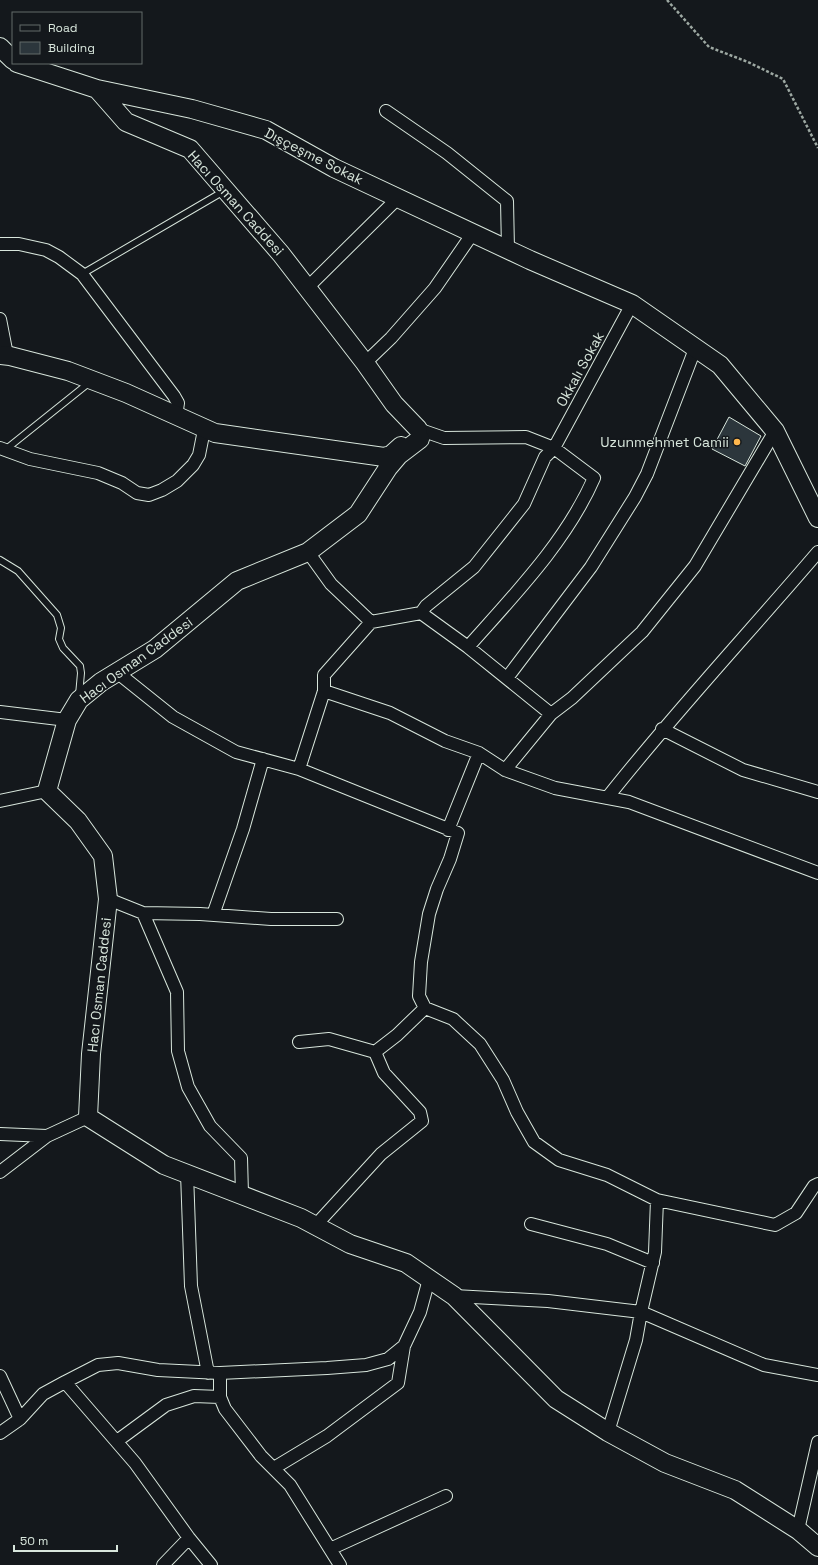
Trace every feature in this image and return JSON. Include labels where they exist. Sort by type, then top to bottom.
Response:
[{"type":"street","points":[[0,47],[12,59]]},
{"type":"street","name":"Dışçeşme Sokak","points":[[20,64],[97,89],[192,109],[266,130],[334,168],[530,260],[632,304],[720,365],[775,431],[818,518]]},
{"type":"street","name":"Hacı Osman Caddesi","points":[[97,89],[126,122],[190,149],[245,214],[282,254],[365,363],[416,434],[444,438],[526,437],[554,448],[594,478],[583,503],[534,571],[468,647]]},
{"type":"street","points":[[386,111],[446,153],[507,201],[508,249]]},
{"type":"street","points":[[307,288],[398,197]]},
{"type":"street","points":[[365,363],[391,338],[435,288],[473,233]]},
{"type":"street","points":[[0,244],[19,244],[46,250],[59,257],[82,274],[174,396],[178,403],[176,416]]},
{"type":"street","name":"Okkalı Sokak","points":[[554,448],[632,304]]},
{"type":"street","points":[[0,318],[3,355],[68,371],[126,393],[204,430],[226,436],[386,462]]},
{"type":"street","points":[[507,678],[591,567],[636,497],[648,474],[696,349]]},
{"type":"street","points":[[2,449],[30,459],[98,473],[137,493],[149,495],[162,490],[177,480],[193,465],[199,455],[204,430]]},
{"type":"street","points":[[505,770],[551,714],[572,698],[642,632],[695,566],[775,431]]},
{"type":"street","name":"Hacı Osman Caddesi","points":[[88,1118],[91,1054],[108,899],[103,856],[78,821],[47,791],[67,720],[79,700],[101,682],[155,649],[237,581],[308,552],[358,514],[386,462],[399,455],[416,434]]},
{"type":"street","points":[[299,769],[324,691],[324,675],[371,622],[421,613],[426,606],[474,567],[524,504],[545,457],[554,448]]},
{"type":"street","points":[[308,552],[331,584],[371,622]]},
{"type":"street","points":[[607,798],[662,729],[721,665],[818,552]]},
{"type":"street","points":[[421,613],[468,647],[551,714]]},
{"type":"street","points":[[118,673],[173,718],[236,752],[299,769],[458,833],[430,914],[421,962],[418,996],[425,1008],[453,1019],[480,1044],[503,1080],[517,1112],[534,1142],[559,1160],[607,1175],[657,1200],[775,1225],[796,1213],[814,1186],[818,1184]]},
{"type":"street","points":[[324,691],[390,713],[445,741],[479,753],[505,770],[555,788],[630,802],[818,873]]},
{"type":"street","points":[[0,712],[67,720]]},
{"type":"street","points":[[662,729],[743,770],[818,792]]},
{"type":"street","points":[[449,830],[479,753]]},
{"type":"street","points":[[213,915],[242,829],[263,759]]},
{"type":"street","points":[[0,801],[47,791]]},
{"type":"street","points":[[108,899],[143,913],[213,915],[271,919],[338,919]]},
{"type":"street","points":[[143,913],[177,992],[178,1051],[188,1086],[210,1126],[241,1158],[242,1194]]},
{"type":"street","points":[[375,1052],[397,1035],[425,1008]]},
{"type":"street","points":[[298,1042],[329,1039],[375,1052]]},
{"type":"street","points":[[316,1226],[381,1154],[422,1121],[420,1112],[384,1073],[375,1052]]},
{"type":"street","points":[[0,1172],[47,1136],[88,1118],[164,1165],[242,1194],[316,1226],[350,1244],[406,1263],[454,1296],[556,1399],[608,1432],[665,1463],[735,1490],[798,1530],[818,1547]]},
{"type":"street","points":[[0,1134],[47,1136]]},
{"type":"street","points":[[187,1173],[192,1286],[220,1397],[225,1409],[261,1456],[290,1485],[340,1565]]},
{"type":"street","points":[[608,1432],[636,1340],[653,1263],[655,1252],[657,1200]]},
{"type":"street","points":[[531,1224],[607,1244],[653,1263]]},
{"type":"street","points":[[274,1468],[327,1436],[398,1383],[404,1346],[420,1312],[429,1279]]},
{"type":"street","points":[[454,1296],[548,1301],[641,1312],[764,1364],[818,1375]]},
{"type":"street","points":[[0,1433],[20,1419],[43,1394],[98,1365],[118,1363],[158,1370],[214,1373],[280,1372],[366,1365],[388,1359],[404,1346]]},
{"type":"street","points":[[0,1376],[20,1419]]},
{"type":"street","points":[[65,1382],[117,1441],[189,1538],[211,1565]]},
{"type":"street","points":[[117,1441],[166,1405],[194,1396],[220,1397]]},
{"type":"street","points":[[798,1530],[818,1442]]},
{"type":"street","points":[[330,1549],[446,1496]]},
{"type":"street","points":[[163,1565],[189,1538]]},
{"type":"lane","points":[[82,274],[226,190]]},
{"type":"lane","points":[[2,449],[85,386],[90,380]]},
{"type":"lane","points":[[0,560],[21,574],[57,615],[60,628],[59,639],[63,648],[80,666],[82,673],[79,700]]},
{"type":"path","points":[[667,0],[709,47],[748,62],[783,79],[818,148]]},
{"type":"building","name":"Uzunmehmet Camii","points":[[729,417],[761,436],[745,466],[712,449]]},
{"type":"place","name":"Uzunmehmet Camii","points":[[737,442]]}]
